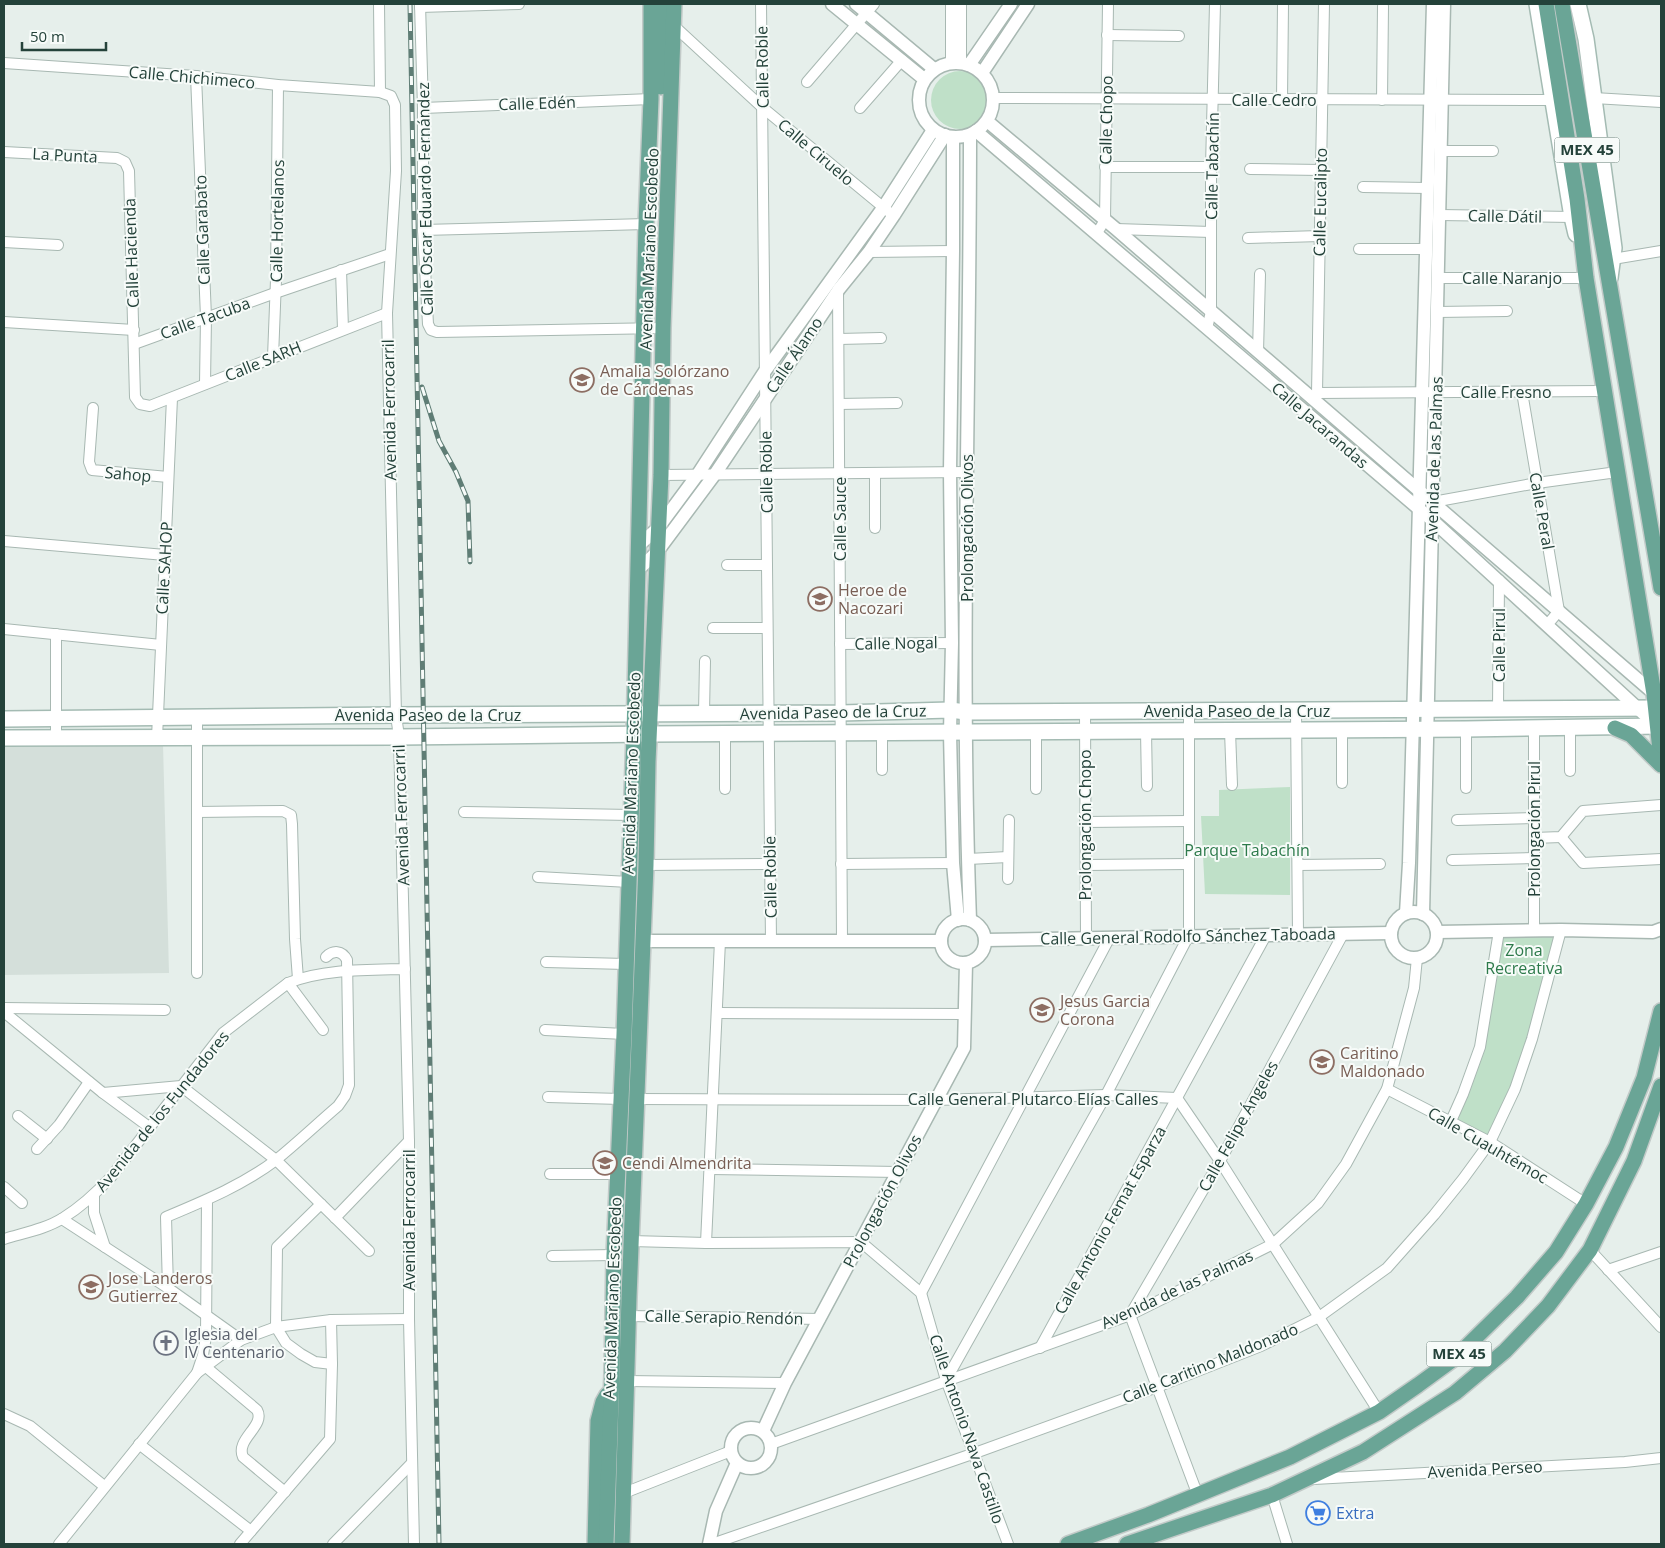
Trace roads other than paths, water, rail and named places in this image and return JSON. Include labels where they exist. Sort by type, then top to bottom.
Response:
[{"type":"main road","name":"Avenida Mariano Escobedo","points":[[622,1544],[628,1316],[621,1297],[614,1255],[624,1034],[634,734],[643,328],[651,99],[651,4]]},
{"type":"main road","points":[[649,156],[660,128],[662,4]]},
{"type":"main road","name":"Avenida Mariano Escobedo","points":[[606,1544],[612,1389],[621,1297],[632,1241],[661,476],[674,4]]},
{"type":"main road","points":[[1537,4],[1572,217],[1584,261]]},
{"type":"main road","name":"MEX 45","points":[[1546,4],[1577,199],[1586,278],[1604,391],[1658,703],[1661,760]]},
{"type":"main road","name":"MEX 45","points":[[1562,4],[1609,282],[1656,519],[1661,588]]},
{"type":"main road","points":[[1578,4],[1586,39],[1614,248],[1609,282]]},
{"type":"main road","name":"Avenida Paseo de la Cruz","points":[[4,719],[396,714],[841,713],[950,710],[966,712],[1638,708],[1658,703]]},
{"type":"main road","name":"Avenida Paseo de la Cruz","points":[[4,738],[1466,730],[1659,726]]},
{"type":"main road","points":[[1615,728],[1631,735],[1661,765]]},
{"type":"main road","name":"MEX 45","points":[[1068,1544],[1148,1515],[1197,1493],[1290,1456],[1379,1412],[1455,1358],[1516,1297],[1556,1252],[1586,1204],[1616,1147],[1644,1078],[1661,1011]]},
{"type":"main road","name":"MEX 45","points":[[1127,1544],[1272,1495],[1363,1452],[1455,1393],[1505,1351],[1548,1306],[1590,1250],[1634,1161],[1661,1086]]},
{"type":"main road","points":[[595,1544],[598,1429],[603,1402],[612,1389]]},
{"type":"street","points":[[379,4],[380,92]]},
{"type":"street","points":[[420,5],[519,4]]},
{"type":"street","name":"Calle Roble","points":[[761,4],[770,941]]},
{"type":"street","points":[[832,4],[924,80]]},
{"type":"street","points":[[856,4],[870,8],[934,69]]},
{"type":"street","points":[[951,4],[960,63]]},
{"type":"street","points":[[960,63],[961,4]]},
{"type":"street","points":[[960,63],[982,73],[991,84],[994,98],[992,112],[987,121],[973,133],[944,134],[926,122],[920,112],[918,101],[924,80],[934,69],[960,63],[1011,4]]},
{"type":"street","points":[[982,73],[1028,4]]},
{"type":"street","name":"Calle Chopo","points":[[1105,220],[1108,4]]},
{"type":"street","name":"Calle Tabachín","points":[[1207,328],[1211,312],[1211,167],[1215,4]]},
{"type":"street","points":[[1282,100],[1283,4]]},
{"type":"street","name":"Calle Eucalipto","points":[[1314,395],[1320,236],[1324,4]]},
{"type":"street","name":"Avenida de las Palmas","points":[[1406,913],[1430,614],[1440,151],[1436,100],[1433,4]]},
{"type":"street","name":"Avenida de las Palmas","points":[[1421,709],[1416,614],[1426,249],[1428,188],[1444,4]]},
{"type":"street","name":"Calle Oscar Eduardo Fernández","points":[[420,5],[424,230],[428,324],[430,330],[436,332],[643,328]]},
{"type":"street","points":[[1382,100],[1383,6]]},
{"type":"street","points":[[807,82],[870,8]]},
{"type":"street","name":"Calle Ciruelo","points":[[674,25],[762,107],[889,212]]},
{"type":"street","points":[[1107,35],[1179,36]]},
{"type":"street","points":[[860,108],[902,60]]},
{"type":"street","name":"Calle Chichimeco","points":[[4,63],[196,76],[278,85],[380,92]]},
{"type":"street","name":"Calle Garabato","points":[[196,76],[206,317],[205,384]]},
{"type":"street","name":"Calle Hortelanos","points":[[273,357],[278,85]]},
{"type":"street","name":"Avenida Ferrocarril","points":[[380,92],[391,96],[395,105],[396,171],[387,313],[396,714],[399,737],[409,1141],[409,1319],[414,1544]]},
{"type":"street","name":"Calle Cedro","points":[[994,98],[1106,100],[1553,100]]},
{"type":"street","points":[[1594,98],[1661,102]]},
{"type":"street","name":"Calle Edén","points":[[423,108],[651,99]]},
{"type":"street","name":"Calle Jacarandas","points":[[987,121],[1258,352],[1314,395],[1432,502],[1559,611],[1658,703]]},
{"type":"street","name":"Prolongación Olivos","points":[[964,920],[968,859],[966,733],[967,472],[973,133]]},
{"type":"street","name":"Calle Jacarandas","points":[[973,133],[1097,233],[1419,511],[1432,520],[1659,726]]},
{"type":"street","name":"Calle Álamo","points":[[638,546],[658,528],[698,474],[765,371],[835,285],[944,134]]},
{"type":"street","name":"Prolongación Olivos","points":[[944,134],[953,251],[950,472],[952,643],[950,733],[953,863],[964,920]]},
{"type":"street","points":[[1440,151],[1493,151]]},
{"type":"street","name":"La Punta","points":[[4,152],[117,158],[125,162]]},
{"type":"street","name":"Calle Hacienda","points":[[125,162],[129,171],[135,397],[140,404]]},
{"type":"street","points":[[1105,168],[1211,167]]},
{"type":"street","points":[[1250,168],[1321,170]]},
{"type":"street","points":[[1363,187],[1428,188]]},
{"type":"street","name":"Calle Álamo","points":[[638,570],[657,552],[715,474],[835,285],[869,252],[889,212]]},
{"type":"street","name":"Calle Dátil","points":[[1439,215],[1572,217]]},
{"type":"street","points":[[1097,233],[1105,220]]},
{"type":"street","points":[[424,230],[646,224]]},
{"type":"street","points":[[1116,229],[1211,232]]},
{"type":"street","points":[[1248,238],[1320,236]]},
{"type":"street","points":[[4,242],[58,246]]},
{"type":"street","points":[[1359,249],[1426,249]]},
{"type":"street","points":[[869,252],[953,251]]},
{"type":"street","points":[[1613,259],[1661,252]]},
{"type":"street","name":"Calle Tacuba","points":[[134,344],[275,292],[390,254]]},
{"type":"street","points":[[341,270],[343,329]]},
{"type":"street","points":[[1258,352],[1260,274]]},
{"type":"street","name":"Calle Naranjo","points":[[1438,278],[1586,278]]},
{"type":"street","name":"Calle Sauce","points":[[835,285],[839,339],[842,941]]},
{"type":"street","points":[[952,304],[970,304]]},
{"type":"street","points":[[1437,312],[1507,311]]},
{"type":"street","name":"Calle SARH","points":[[140,404],[150,406],[172,398],[387,313]]},
{"type":"street","points":[[4,322],[134,330]]},
{"type":"street","points":[[643,328],[664,328]]},
{"type":"street","points":[[839,339],[881,338]]},
{"type":"street","name":"Calle Fresno","points":[[1314,395],[1422,392],[1604,391]]},
{"type":"street","name":"Calle Peral","points":[[1522,392],[1559,611]]},
{"type":"street","name":"Calle SAHOP","points":[[157,738],[172,398]]},
{"type":"street","points":[[839,404],[897,403]]},
{"type":"street","name":"Sahop","points":[[93,408],[90,462],[92,470],[168,477]]},
{"type":"street","points":[[661,476],[698,474],[967,472]]},
{"type":"street","points":[[1432,502],[1537,483],[1617,472]]},
{"type":"street","points":[[875,473],[875,528]]},
{"type":"street","points":[[4,541],[165,555]]},
{"type":"street","points":[[727,565],[767,566]]},
{"type":"street","points":[[950,574],[967,572]]},
{"type":"street","name":"Calle Pirul","points":[[1498,709],[1499,580]]},
{"type":"street","points":[[1547,625],[1559,611]]},
{"type":"street","points":[[1416,614],[1430,614]]},
{"type":"street","points":[[713,628],[767,628]]},
{"type":"street","points":[[4,629],[161,645]]},
{"type":"street","points":[[56,634],[56,738]]},
{"type":"street","name":"Calle Nogal","points":[[840,644],[952,643]]},
{"type":"street","points":[[704,713],[705,661]]},
{"type":"street","points":[[1296,710],[1298,934]]},
{"type":"street","name":"Prolongación Chopo","points":[[1085,711],[1086,938]]},
{"type":"street","points":[[946,1380],[1106,1095],[1189,936],[1189,711]]},
{"type":"street","points":[[197,717],[197,973]]},
{"type":"street","name":"Prolongación Pirul","points":[[1534,728],[1534,930]]},
{"type":"street","points":[[1570,728],[1570,771]]},
{"type":"street","points":[[1342,730],[1342,783]]},
{"type":"street","name":"Avenida de las Palmas","points":[[1420,730],[1423,914]]},
{"type":"street","points":[[1466,730],[1466,788]]},
{"type":"street","points":[[1146,731],[1147,786]]},
{"type":"street","points":[[1230,731],[1232,785]]},
{"type":"street","points":[[882,732],[882,770]]},
{"type":"street","points":[[1036,732],[1036,789]]},
{"type":"street","points":[[725,789],[726,733]]},
{"type":"street","points":[[1534,838],[1561,837],[1583,811],[1661,805]]},
{"type":"street","points":[[197,812],[283,811],[291,815],[298,979]]},
{"type":"street","points":[[464,812],[630,815]]},
{"type":"street","points":[[1458,820],[1534,818]]},
{"type":"street","points":[[1008,879],[1009,820]]},
{"type":"street","points":[[1085,822],[1189,821]]},
{"type":"street","points":[[1561,837],[1584,863],[1661,858]]},
{"type":"street","points":[[968,859],[1008,857]]},
{"type":"street","points":[[1452,860],[1534,858]]},
{"type":"street","points":[[841,864],[953,863]]},
{"type":"street","points":[[646,865],[770,864]]},
{"type":"street","points":[[1086,865],[1189,864]]},
{"type":"street","points":[[1298,865],[1380,864]]},
{"type":"street","points":[[538,877],[629,882]]},
{"type":"street","points":[[1415,912],[1423,914],[1430,918],[1435,925],[1437,932],[1434,946],[1429,952],[1417,958],[1402,955],[1391,941],[1390,933],[1393,925],[1397,918],[1406,913],[1415,912]]},
{"type":"street","points":[[964,920],[980,928],[985,940],[978,957],[966,963],[959,963],[946,955],[942,949],[941,941],[946,927],[951,922],[964,920]]},
{"type":"street","points":[[1437,932],[1561,930],[1658,934]]},
{"type":"street","name":"Calle Caritino Maldonado","points":[[711,1544],[975,1453],[1157,1387],[1261,1346],[1319,1317],[1387,1268],[1434,1216],[1464,1179],[1490,1142],[1521,1072],[1532,1039],[1561,930]]},
{"type":"street","points":[[1451,1121],[1464,1094],[1480,1047],[1499,931]]},
{"type":"street","name":"Calle General Rodolfo Sánchez Taboada","points":[[985,940],[1390,933]]},
{"type":"street","name":"Calle Antonio Femat Esparza","points":[[1040,1348],[1266,934]]},
{"type":"street","name":"Calle Felipe Ángeles","points":[[1130,1315],[1220,1161],[1343,934]]},
{"type":"street","points":[[632,1241],[706,1243],[861,1242],[921,1293],[1110,937]]},
{"type":"street","points":[[643,941],[941,941]]},
{"type":"street","points":[[706,1243],[720,941]]},
{"type":"street","points":[[168,1288],[166,1217],[207,1200],[255,1174],[276,1160],[338,1106],[346,1096],[349,1085],[347,960],[340,953],[334,951],[326,957]]},
{"type":"street","name":"Avenida de las Palmas","points":[[771,1444],[1130,1315],[1273,1244],[1318,1202],[1346,1164],[1387,1089],[1414,988],[1417,958]]},
{"type":"street","points":[[546,962],[626,964]]},
{"type":"street","name":"Prolongación Olivos","points":[[763,1431],[785,1383],[964,1048],[966,963]]},
{"type":"street","name":"Avenida de los Fundadores","points":[[4,1239],[62,1219],[94,1195],[111,1177],[223,1033],[288,983],[298,979],[347,971],[405,969]]},
{"type":"street","points":[[288,983],[324,1030]]},
{"type":"street","points":[[4,1008],[165,1010]]},
{"type":"street","points":[[4,1012],[102,1093],[149,1127]]},
{"type":"street","points":[[718,1013],[965,1014]]},
{"type":"street","points":[[545,1030],[624,1034]]},
{"type":"street","points":[[37,1150],[59,1125],[89,1082]]},
{"type":"street","points":[[102,1093],[181,1086],[276,1160],[369,1251]]},
{"type":"street","name":"Calle Cuauhtémoc","points":[[1387,1089],[1490,1142],[1586,1204]]},
{"type":"street","name":"Calle General Plutarco Elías Calles","points":[[636,1099],[936,1100],[1106,1095],[1177,1098],[1220,1161],[1379,1412]]},
{"type":"street","points":[[548,1097],[621,1098]]},
{"type":"street","points":[[18,1116],[47,1139]]},
{"type":"street","points":[[335,1218],[409,1141]]},
{"type":"street","points":[[710,1169],[898,1172]]},
{"type":"street","points":[[550,1174],[618,1174]]},
{"type":"street","points":[[4,1187],[22,1202]]},
{"type":"street","points":[[94,1195],[94,1213],[105,1247]]},
{"type":"street","points":[[201,1370],[206,1336],[207,1200]]},
{"type":"street","points":[[321,1204],[277,1247],[276,1327],[286,1343],[301,1354],[315,1362],[332,1364]]},
{"type":"street","points":[[62,1219],[168,1288],[241,1340]]},
{"type":"street","points":[[1590,1250],[1661,1327]]},
{"type":"street","points":[[1608,1270],[1661,1253]]},
{"type":"street","points":[[552,1256],[614,1255]]},
{"type":"street","name":"Calle Antonio Nava Castillo","points":[[921,1293],[946,1380],[1008,1544]]},
{"type":"street","points":[[1130,1315],[1197,1493]]},
{"type":"street","name":"Calle Serapio Rendón","points":[[628,1316],[820,1319]]},
{"type":"street","points":[[59,1544],[104,1486],[201,1370],[241,1340],[276,1327],[330,1320],[409,1319]]},
{"type":"street","points":[[240,1544],[330,1439],[332,1364],[330,1320]]},
{"type":"street","points":[[201,1370],[260,1414],[242,1444],[240,1452],[242,1457],[285,1492]]},
{"type":"street","points":[[626,1382],[785,1383]]},
{"type":"street","points":[[4,1414],[30,1426],[104,1486]]},
{"type":"street","points":[[750,1428],[763,1431],[768,1436],[771,1444],[771,1454],[764,1465],[750,1469],[737,1463],[731,1451],[734,1437],[738,1432],[750,1428]]},
{"type":"street","points":[[139,1444],[251,1531]]},
{"type":"street","points":[[624,1493],[731,1451]]},
{"type":"street","name":"Avenida Perseo","points":[[1308,1479],[1661,1458]]},
{"type":"street","points":[[711,1544],[716,1511],[737,1463]]},
{"type":"street","points":[[333,1544],[411,1464]]},
{"type":"street","points":[[1272,1495],[1287,1544]]},
{"type":"railway","points":[[410,4],[439,1544]]},
{"type":"railway","points":[[422,387],[439,441],[456,472],[468,501],[470,562]]},
{"type":"place","name":"Amalia Solórzano de Cárdenas","points":[[582,380]]},
{"type":"place","name":"Heroe de Nacozari","points":[[820,599]]},
{"type":"place","name":"Jesus Garcia Corona","points":[[1042,1010]]},
{"type":"place","name":"Caritino Maldonado","points":[[1322,1062]]},
{"type":"place","name":"Cendi Almendrita","points":[[605,1163]]},
{"type":"place","name":"Jose Landeros Gutierrez","points":[[91,1287]]},
{"type":"place","name":"Iglesia del IV Centenario","points":[[166,1343]]},
{"type":"place","name":"Extra","points":[[1318,1513]]},
{"type":"park label","name":"Parque Tabachín","points":[[1247,850]]},
{"type":"park label","name":"Zona Recreativa","points":[[1524,959]]}]
